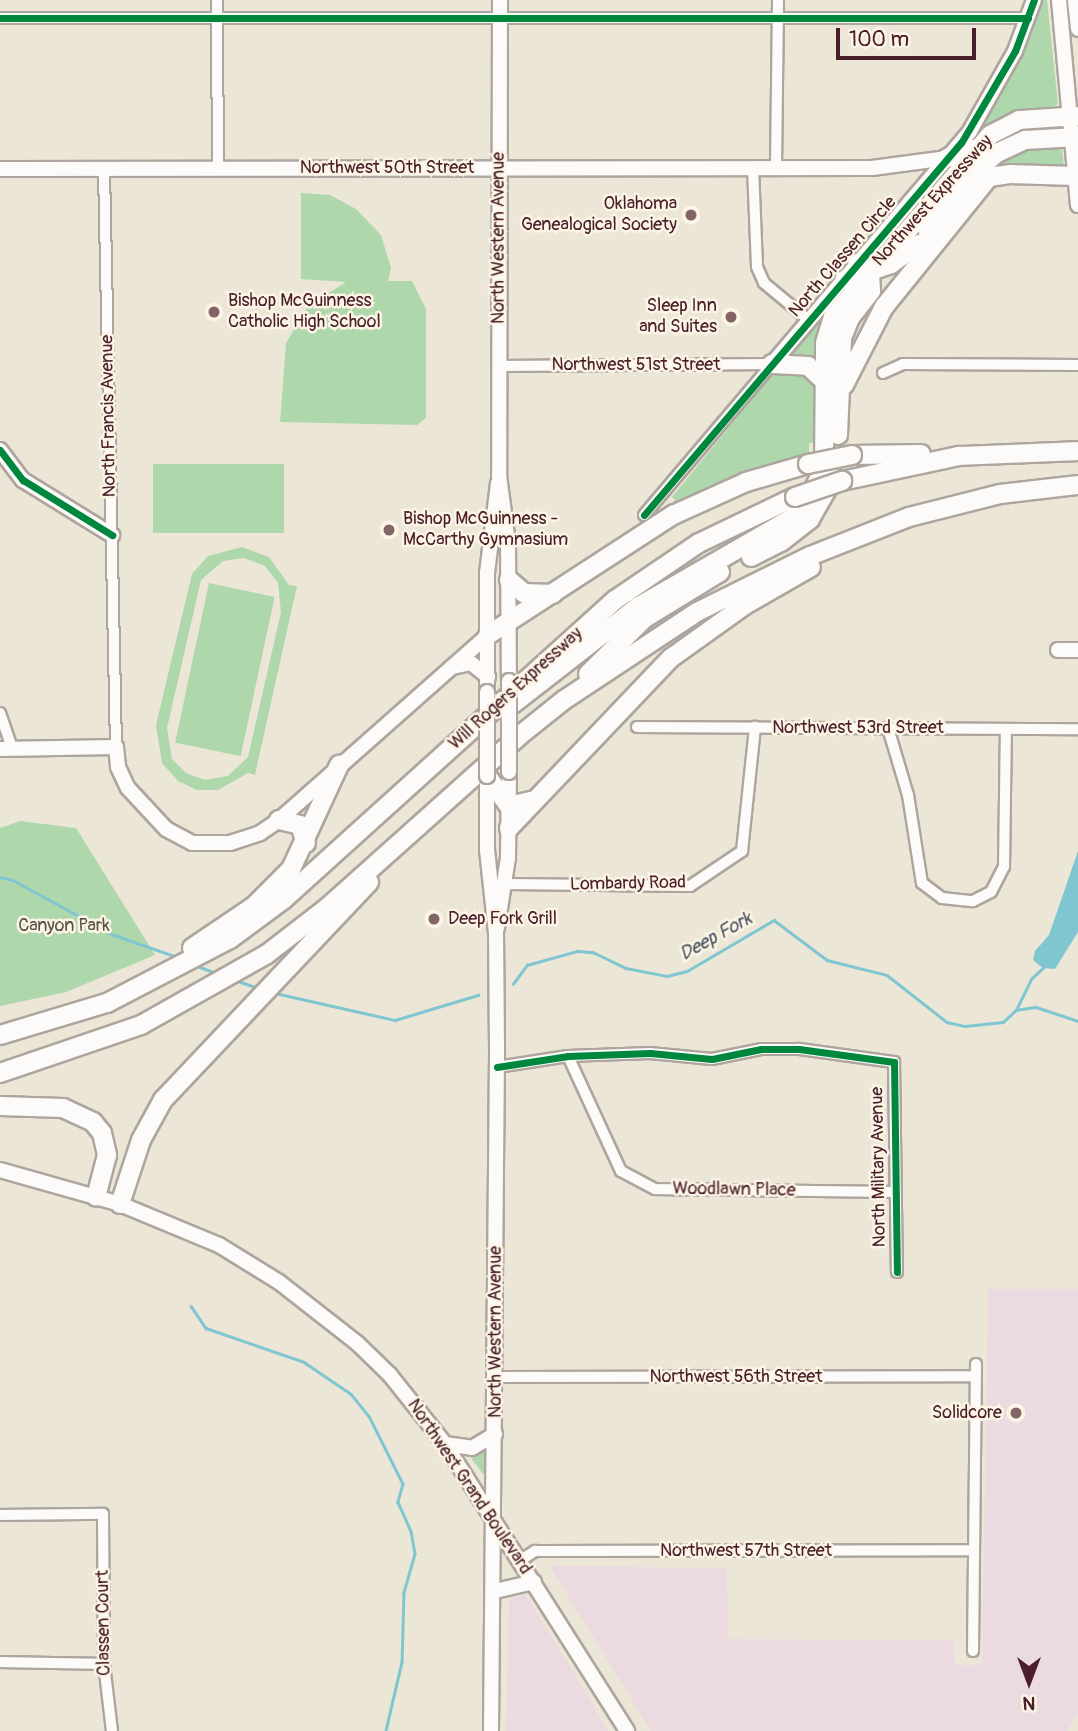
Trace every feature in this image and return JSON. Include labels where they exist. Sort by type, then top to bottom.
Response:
[{"type":"highway","name":"Northwest Expressway","points":[[445,753],[639,606],[794,517],[806,504],[824,469],[828,329],[864,268],[976,147],[1019,120],[1075,116]]},
{"type":"highway","name":"Northwest Expressway","points":[[919,244],[973,175],[997,153],[1025,140],[1074,137]]},
{"type":"highway","points":[[947,158],[976,147]]},
{"type":"highway","points":[[838,405],[874,321],[989,177],[1010,174],[1074,176]]},
{"type":"highway","points":[[844,280],[864,268],[891,264],[919,244]]},
{"type":"highway","points":[[841,352],[919,244]]},
{"type":"highway","points":[[564,700],[645,618],[716,574],[781,542],[810,519],[835,474],[841,352],[850,318],[871,291],[864,268]]},
{"type":"highway","points":[[772,364],[808,366],[825,382]]},
{"type":"highway","name":"Will Rogers Expressway","points":[[0,1035],[54,1022],[146,979],[284,899],[615,600],[699,543],[795,497],[842,481],[959,456],[1075,451]]},
{"type":"highway","points":[[488,635],[686,508],[746,482],[808,464],[852,455],[959,456]]},
{"type":"highway","name":"Will Rogers Expressway","points":[[0,1073],[90,1045],[190,1001],[267,954],[330,906],[564,700],[697,612],[770,574],[878,528],[974,499],[1073,485]]},
{"type":"highway","points":[[509,828],[531,801],[645,683],[698,636],[878,528]]},
{"type":"highway","points":[[509,580],[524,593],[553,594]]},
{"type":"highway","points":[[227,933],[279,883],[306,843],[339,765]]},
{"type":"highway","points":[[489,785],[509,806],[531,801]]},
{"type":"highway","points":[[279,820],[300,825],[306,843]]},
{"type":"highway","points":[[120,1204],[141,1140],[163,1100],[346,911],[400,842]]},
{"type":"highway","points":[[0,1106],[63,1108],[93,1122],[102,1133],[107,1155],[96,1197]]},
{"type":"main road","name":"North Western Avenue","points":[[496,933],[506,884],[509,828],[509,580],[499,475],[500,0]]},
{"type":"main road","name":"North Classen Circle","points":[[864,268],[987,104],[1034,0]]},
{"type":"main road","points":[[1059,0],[1075,116],[1074,176],[1078,205]]},
{"type":"main road","points":[[1075,0],[1078,29]]},
{"type":"main road","name":"Northwest 50th Street","points":[[0,169],[900,167],[947,158]]},
{"type":"main road","points":[[900,167],[920,172],[924,179],[918,196]]},
{"type":"main road","name":"North Classen Circle","points":[[772,364],[844,280]]},
{"type":"main road","points":[[0,450],[23,480],[112,535]]},
{"type":"main road","name":"North Western Avenue","points":[[491,1731],[495,1591],[497,1067],[496,933],[491,906],[487,692],[491,516],[499,475]]},
{"type":"main road","points":[[6,748],[116,747],[118,767],[132,794],[183,839],[229,844],[260,833],[279,820],[488,635]]},
{"type":"main road","points":[[1058,650],[1078,650]]},
{"type":"main road","points":[[456,661],[488,655],[508,676]]},
{"type":"main road","points":[[456,661],[477,664],[488,677]]},
{"type":"main road","name":"Northwest Grand Boulevard","points":[[0,1170],[120,1204],[227,1250],[297,1294],[374,1359],[445,1444],[495,1518],[627,1731]]},
{"type":"main road","points":[[445,1444],[472,1448],[495,1434]]},
{"type":"main road","points":[[495,1591],[534,1582]]},
{"type":"street","points":[[218,0],[218,169]]},
{"type":"street","points":[[776,167],[778,0]]},
{"type":"street","points":[[0,18],[1028,18]]},
{"type":"street","points":[[753,167],[757,267],[764,283],[810,321]]},
{"type":"street","name":"North Francis Avenue","points":[[104,169],[116,747]]},
{"type":"street","name":"Northwest 51st Street","points":[[499,366],[772,364]]},
{"type":"street","name":"North Classen Circle","points":[[644,515],[772,364]]},
{"type":"street","points":[[883,373],[903,364],[1078,365]]},
{"type":"street","points":[[0,713],[6,748]]},
{"type":"street","name":"Northwest 53rd Street","points":[[637,727],[1078,729]]},
{"type":"street","name":"Lombardy Road","points":[[506,884],[690,886],[742,851],[755,727]]},
{"type":"street","points":[[888,728],[908,795],[922,883],[942,898],[973,901],[991,892],[1004,867],[1006,729]]},
{"type":"street","name":"North Military Avenue","points":[[568,1056],[650,1053],[712,1059],[761,1049],[799,1049],[894,1062],[893,1192],[897,1272]]},
{"type":"street","points":[[497,1067],[568,1056]]},
{"type":"street","name":"Woodlawn Place","points":[[568,1056],[621,1171],[655,1189],[893,1192]]},
{"type":"street","points":[[973,1651],[976,1364]]},
{"type":"street","name":"Northwest 56th Street","points":[[496,1377],[976,1377]]},
{"type":"street","name":"Classen Court","points":[[0,1515],[103,1514],[104,1664],[112,1731]]},
{"type":"street","name":"Northwest 57th Street","points":[[521,1560],[535,1551],[974,1550]]},
{"type":"street","points":[[0,1662],[104,1664]]},
{"type":"shaded area","points":[[988,1289],[1078,1289],[1078,1713],[1067,1731],[651,1731],[549,1565],[727,1569],[728,1639],[954,1640],[955,1665],[982,1665]]},
{"type":"shaded area","points":[[525,1594],[608,1731],[506,1731],[509,1600]]},
{"type":"green space","points":[[1040,0],[1047,0],[1058,104],[962,149],[999,94]]},
{"type":"green space","points":[[1048,146],[1062,150],[1064,166],[992,167],[1021,151]]},
{"type":"green space","points":[[301,193],[330,195],[356,209],[381,235],[391,268],[388,281],[412,281],[426,309],[426,418],[417,425],[280,422],[286,343],[308,306],[346,282],[301,279]]},
{"type":"green space","points":[[849,281],[819,364],[790,356],[789,354]]},
{"type":"green space","points":[[802,370],[818,380],[821,443],[809,443],[809,458],[659,520],[675,500],[672,497],[771,376]]},
{"type":"green space","points":[[153,464],[284,464],[284,533],[153,533]]},
{"type":"green space","points":[[242,547],[269,557],[289,585],[297,586],[255,775],[248,773],[218,790],[197,790],[178,781],[162,763],[156,725],[192,574],[208,556]],"holes":[[[244,558],[265,566],[278,583],[281,612],[248,757],[228,776],[205,780],[186,773],[172,759],[167,728],[201,580],[223,561]]]},
{"type":"green space","points":[[209,583],[275,597],[241,756],[175,742]]},
{"type":"green space","name":"Canyon Park","points":[[20,821],[76,828],[155,955],[66,992],[0,1006],[0,828]]},
{"type":"green space","points":[[484,1449],[484,1473],[483,1474],[469,1455]]},
{"type":"water","points":[[1078,851],[1078,932],[1055,969],[1043,968],[1033,960],[1035,951],[1049,935]]},
{"type":"waterway","name":"Deep Fork","points":[[0,877],[13,880],[114,935],[180,958]]},
{"type":"waterway","name":"Deep Fork","points":[[513,984],[527,965],[577,951],[593,952],[626,968],[667,976],[687,971],[774,920],[827,960],[887,975],[947,1022],[965,1026],[1003,1022],[1016,1010],[1036,1007],[1078,1021]]},
{"type":"waterway","name":"Deep Fork","points":[[195,965],[219,974]]},
{"type":"waterway","points":[[1016,1010],[1031,979],[1044,967]]},
{"type":"waterway","name":"Deep Fork","points":[[235,980],[258,988]]},
{"type":"waterway","name":"Deep Fork","points":[[275,993],[395,1020],[478,995]]},
{"type":"waterway","points":[[191,1306],[206,1328],[304,1362],[351,1394],[369,1416],[403,1484],[398,1502],[411,1531],[415,1554],[404,1592],[402,1662],[386,1731]]},
{"type":"cycle path","points":[[644,515],[961,143],[1015,51],[1034,0]]},
{"type":"cycle path","points":[[0,18],[1028,18]]},
{"type":"cycle path","points":[[0,450],[23,480],[112,535]]},
{"type":"cycle path","points":[[497,1067],[568,1056],[650,1053],[712,1059],[761,1049],[799,1049],[894,1062],[897,1272]]},
{"type":"place","name":"Oklahoma Genealogical Society","points":[[691,215]]},
{"type":"place","name":"Bishop McGuinness Catholic High School","points":[[214,312]]},
{"type":"place","name":"Sleep Inn and Suites","points":[[731,317]]},
{"type":"place","name":"Bishop McGuinness - McCarthy Gymnasium","points":[[389,530]]},
{"type":"place","name":"Deep Fork Grill","points":[[434,919]]},
{"type":"place","name":"Solidcore","points":[[1016,1413]]}]
